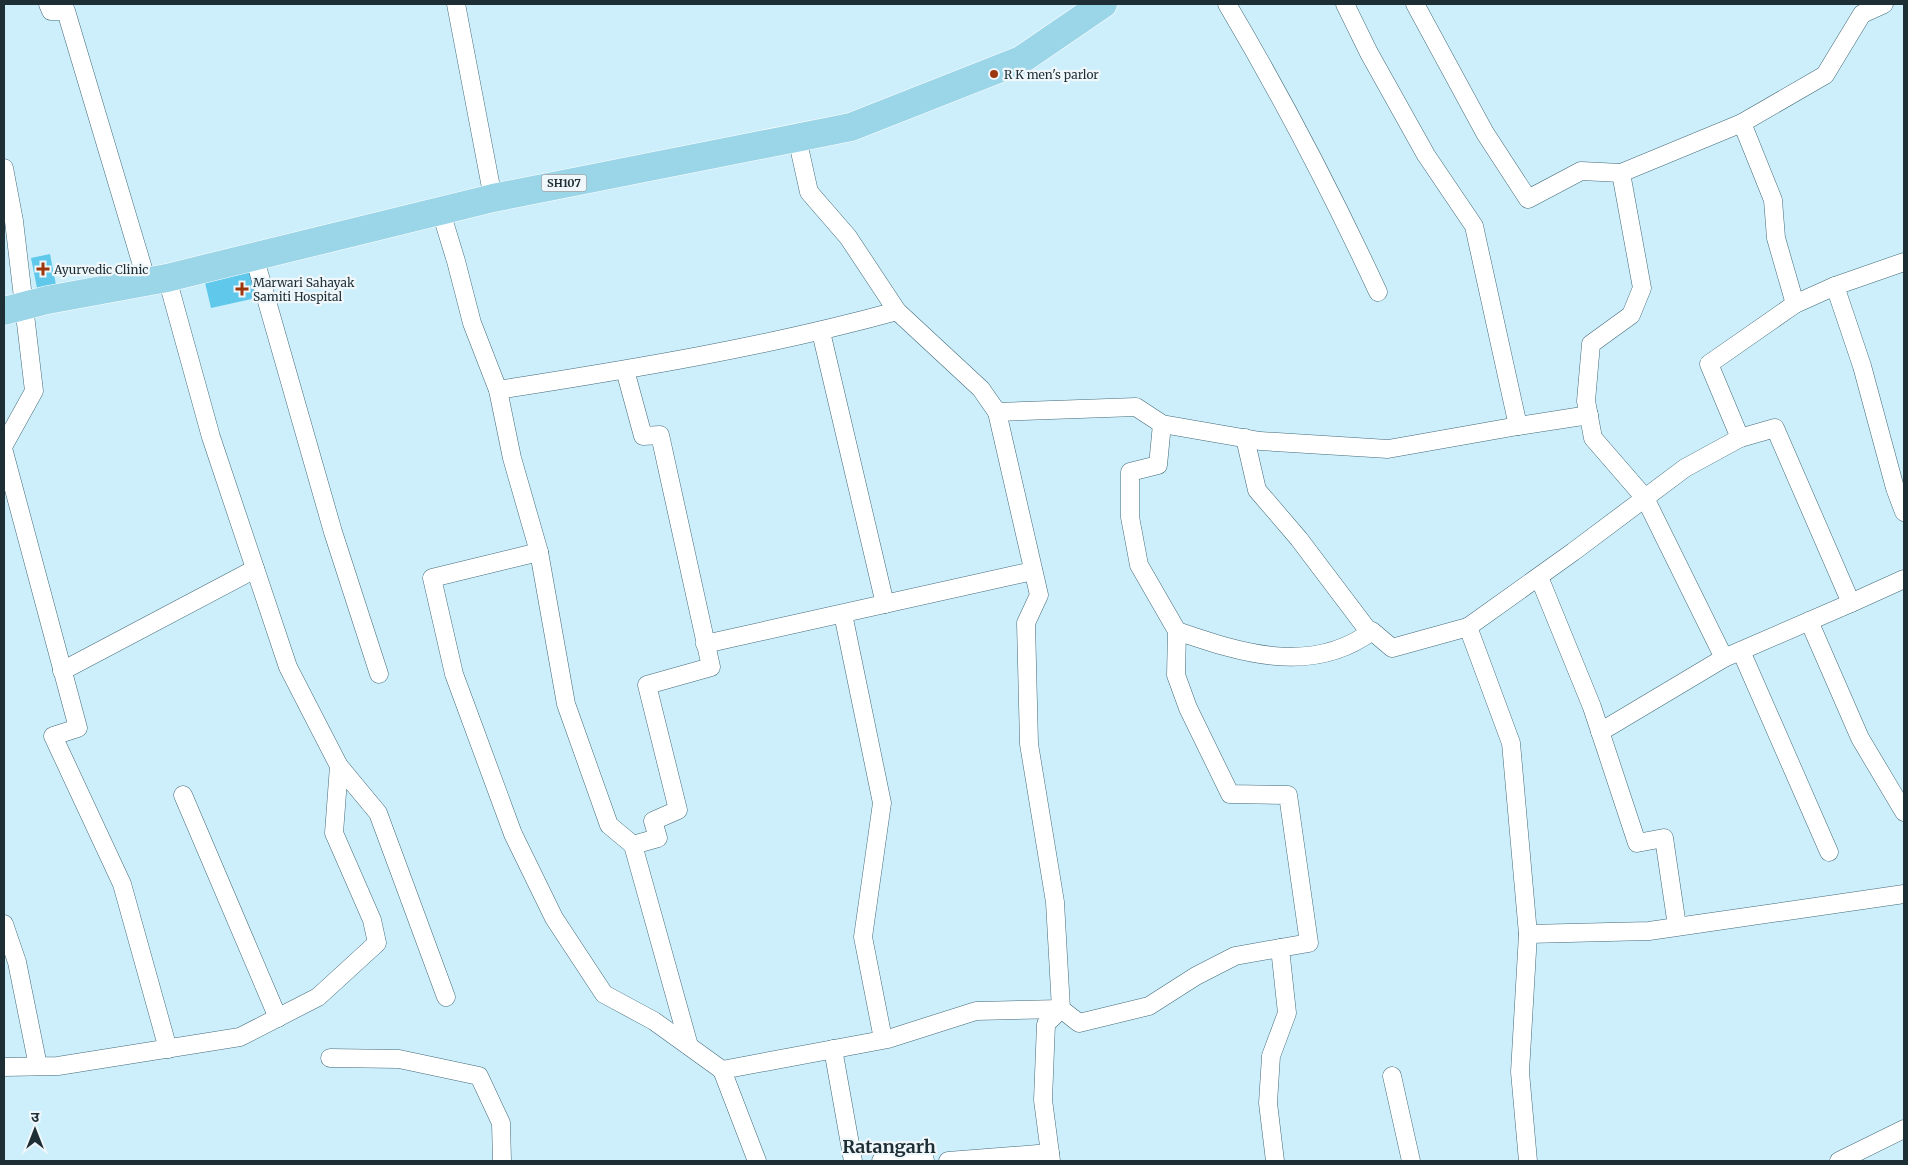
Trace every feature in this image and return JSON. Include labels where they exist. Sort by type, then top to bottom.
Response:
[{"type":"main road","name":"SH107","points":[[14,308],[157,280],[493,198],[851,128],[1021,60],[1103,4]]},
{"type":"street","points":[[48,4],[51,11],[66,11],[288,667],[339,766],[378,814],[446,997]]},
{"type":"street","points":[[456,4],[493,198]]},
{"type":"street","points":[[1227,4],[1272,80],[1343,218],[1378,292]]},
{"type":"street","points":[[1345,4],[1369,53],[1426,155],[1474,226],[1518,426]]},
{"type":"street","points":[[1415,4],[1485,133],[1528,199],[1581,171],[1620,173],[1742,123],[1825,75],[1862,14],[1884,4]]},
{"type":"street","points":[[1742,123],[1773,200],[1776,238],[1795,304]]},
{"type":"street","points":[[797,138],[808,192],[848,237],[897,311],[981,389],[998,412],[1039,595],[1026,623],[1030,744],[1055,902],[1061,1009],[1046,1024],[1043,1100],[1050,1157],[948,1161]]},
{"type":"street","points":[[4,168],[14,221],[14,308],[34,391],[4,445]]},
{"type":"street","points":[[1620,173],[1642,288],[1631,315],[1591,344],[1586,402],[1593,438],[1645,498],[1724,658]]},
{"type":"street","points":[[441,212],[456,260],[472,323],[498,390],[512,458],[539,552],[566,704],[610,825],[632,845],[689,1046]]},
{"type":"street","points":[[254,256],[332,532],[379,674]]},
{"type":"street","points":[[1740,438],[1709,364],[1795,304],[1835,286],[1904,262]]},
{"type":"street","points":[[1835,286],[1862,366],[1895,488],[1904,512]]},
{"type":"street","points":[[498,390],[625,370],[821,332],[897,311]]},
{"type":"street","points":[[821,332],[885,604]]},
{"type":"street","points":[[625,370],[643,436],[660,435],[711,667],[647,686],[678,810],[653,821],[658,838],[632,845]]},
{"type":"street","points":[[998,412],[1136,407],[1162,424],[1245,438],[1388,449],[1589,415]]},
{"type":"street","points":[[722,1070],[883,1039],[976,1010],[1061,1009],[1078,1023],[1149,1006],[1196,976],[1235,956],[1309,943],[1288,795],[1230,794],[1188,708],[1176,674],[1177,631],[1138,565],[1130,517],[1130,472],[1158,466],[1162,424]]},
{"type":"street","points":[[1177,631],[1258,655],[1321,655],[1355,643],[1372,631],[1392,648],[1468,627],[1539,577],[1685,468],[1740,438],[1775,428],[1851,603]]},
{"type":"street","points":[[1245,438],[1257,490],[1299,539],[1370,633]]},
{"type":"street","points":[[4,452],[78,728],[53,736],[122,884],[168,1049]]},
{"type":"street","points":[[539,552],[432,578],[454,674],[513,834],[554,918],[604,994],[654,1021],[722,1070],[757,1161]]},
{"type":"street","points":[[62,672],[255,569]]},
{"type":"street","points":[[705,644],[1033,571]]},
{"type":"street","points":[[1539,577],[1600,732],[1637,843],[1664,838],[1677,926]]},
{"type":"street","points":[[1600,732],[1724,658],[1904,579]]},
{"type":"street","points":[[843,614],[882,803],[863,937],[883,1039]]},
{"type":"street","points":[[1809,621],[1860,738],[1904,812]]},
{"type":"street","points":[[1468,627],[1512,743],[1528,934],[1520,1072],[1528,1161]]},
{"type":"street","points":[[1741,651],[1829,852]]},
{"type":"street","points":[[4,1067],[58,1066],[240,1037],[318,997],[377,944],[372,920],[334,833],[339,766]]},
{"type":"street","points":[[183,795],[278,1018]]},
{"type":"street","points":[[1528,934],[1649,931],[1904,894]]},
{"type":"street","points":[[4,924],[17,962],[38,1066]]},
{"type":"street","points":[[1276,1161],[1268,1102],[1271,1056],[1287,1013],[1280,948]]},
{"type":"street","points":[[833,1049],[854,1161]]},
{"type":"street","points":[[330,1058],[399,1059],[479,1076],[501,1124],[502,1161]]},
{"type":"street","points":[[1392,1076],[1411,1161]]},
{"type":"street","points":[[1839,1161],[1904,1128]]},
{"type":"street","points":[[880,1161],[924,1156],[925,1161]]},
{"type":"building","points":[[50,254],[56,285],[37,288],[31,258]]},
{"type":"building","points":[[249,264],[256,298],[211,308],[203,274]]},
{"type":"place","name":"R K men's parlor","points":[[994,74]]},
{"type":"place","name":"Ayurvedic Clinic","points":[[43,269]]},
{"type":"place","name":"Marwari Sahayak Samiti Hospital","points":[[242,289]]},
{"type":"district","name":"Ratangarh","points":[[889,1146]]}]
